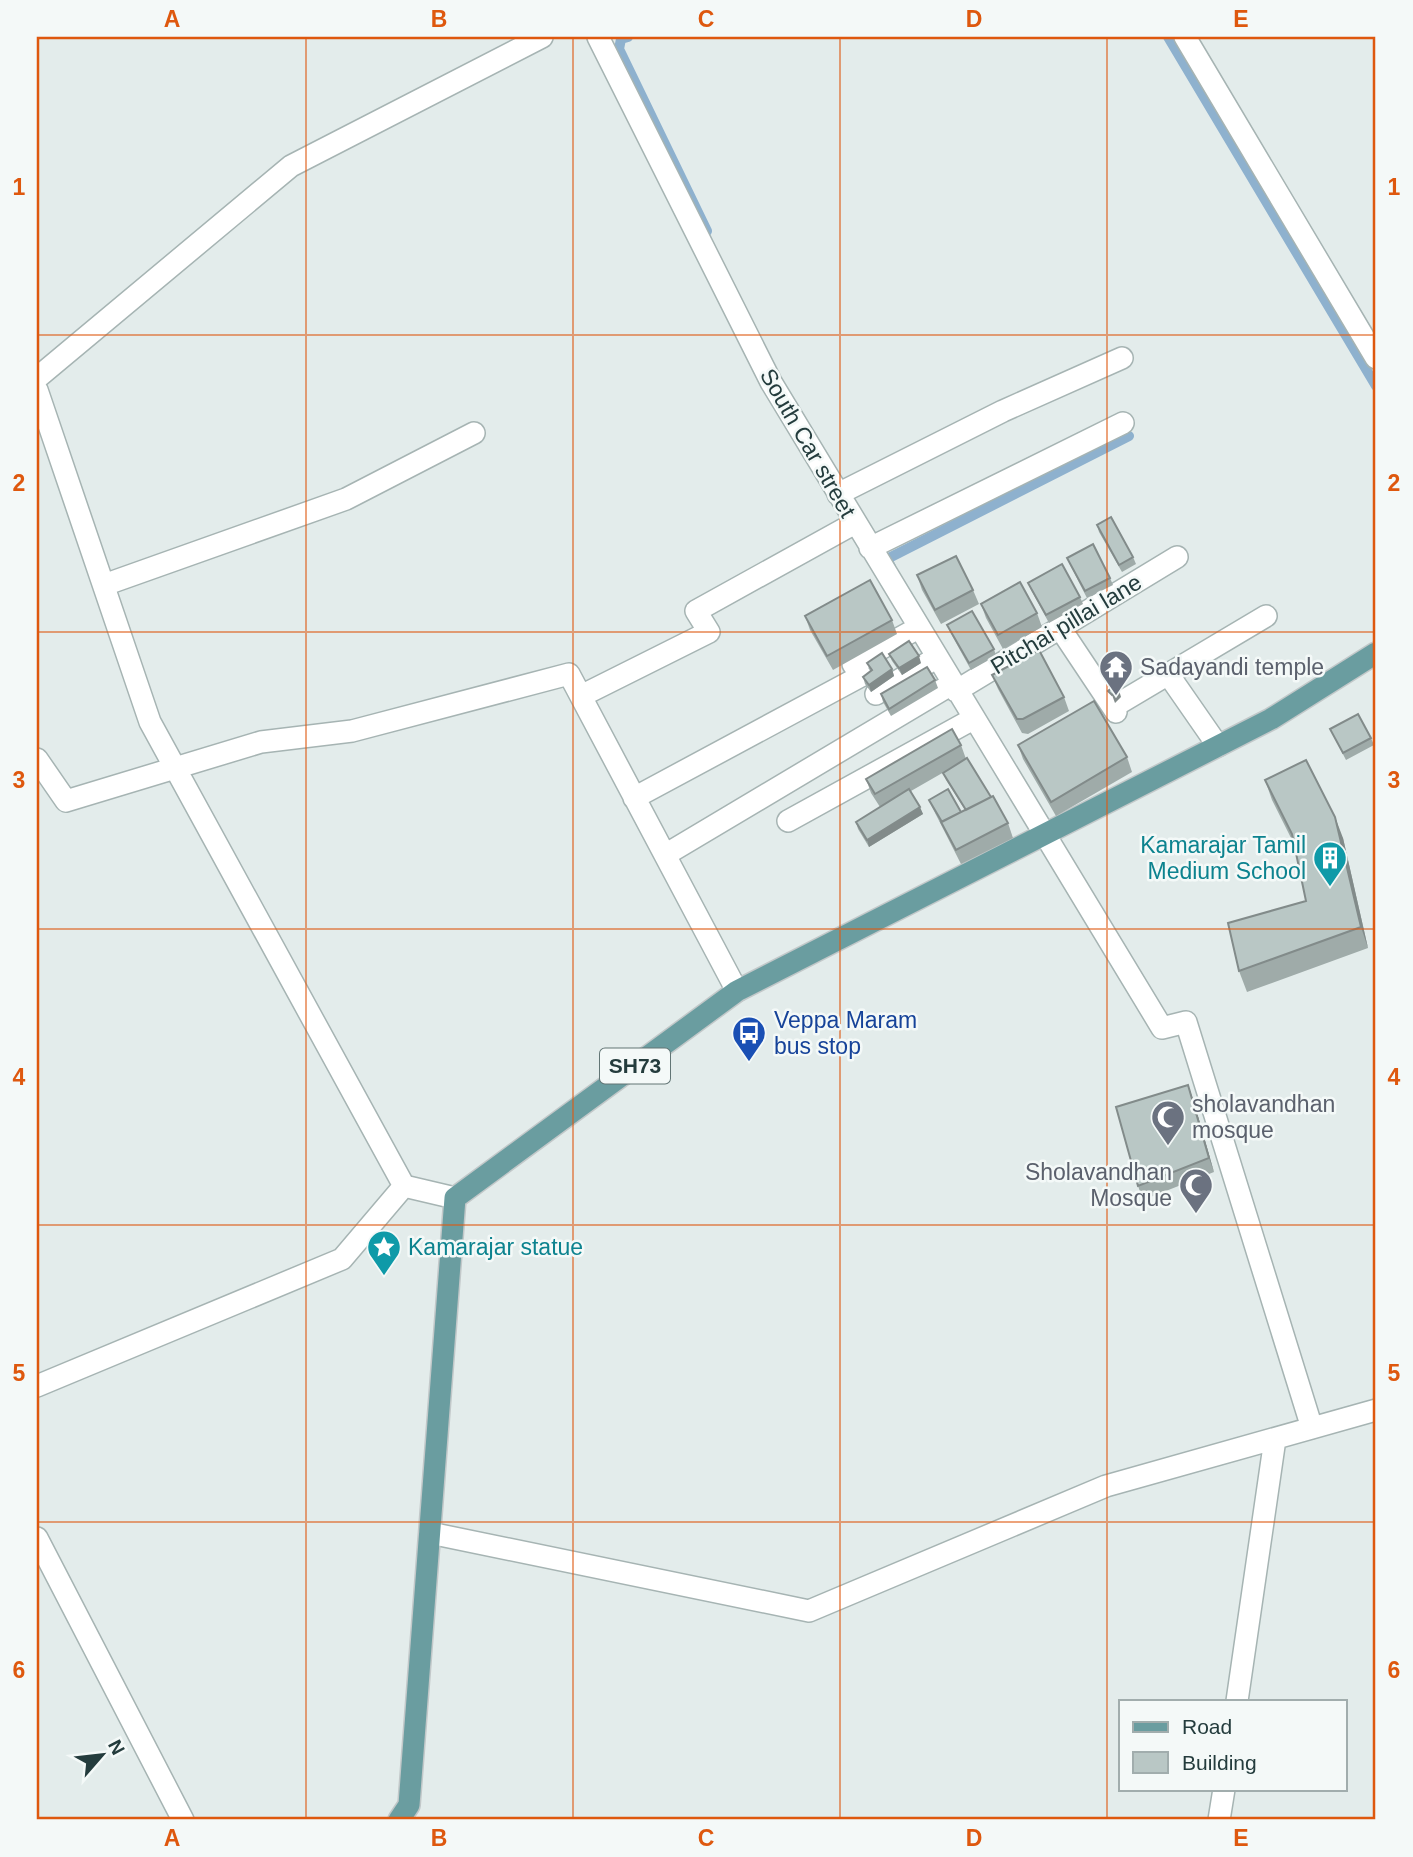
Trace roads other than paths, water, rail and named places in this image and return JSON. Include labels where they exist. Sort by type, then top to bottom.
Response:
[{"type":"main road","name":"SH73","points":[[454,1198],[737,991],[1271,719],[1376,653]]},
{"type":"main road","points":[[399,1820],[409,1805],[454,1198]]},
{"type":"street","points":[[37,378],[291,166],[542,37]]},
{"type":"street","name":"South Car street","points":[[598,37],[771,383],[1162,1028],[1186,1022],[1312,1428]]},
{"type":"street","points":[[1185,37],[1376,358]]},
{"type":"street","points":[[838,494],[1003,411],[1122,358]]},
{"type":"street","points":[[37,390],[150,722],[404,1186],[454,1198]]},
{"type":"street","points":[[870,548],[1123,423]]},
{"type":"street","points":[[104,585],[346,499],[474,433]]},
{"type":"street","points":[[581,696],[709,632],[696,611],[855,523]]},
{"type":"street","name":"Pitchai pillai lane","points":[[665,855],[1177,557]]},
{"type":"street","points":[[1218,746],[1168,674],[1266,616]]},
{"type":"street","points":[[634,798],[861,676],[853,664],[918,628]]},
{"type":"street","name":"Pitchai pillai lane","points":[[1059,628],[1114,709],[1168,674]]},
{"type":"street","points":[[876,694],[936,658]]},
{"type":"street","points":[[37,759],[66,801],[174,766],[261,743],[352,731],[569,674],[737,991]]},
{"type":"street","points":[[788,821],[973,719]]},
{"type":"street","points":[[37,1386],[342,1259],[404,1186]]},
{"type":"street","points":[[430,1532],[809,1611],[1106,1486],[1376,1410]]},
{"type":"street","points":[[1237,1700],[1275,1439]]},
{"type":"street","points":[[37,1538],[183,1820]]},
{"type":"street","points":[[1219,1820],[1224,1790]]},
{"type":"waterway","points":[[628,37],[621,39],[619,49],[707,231]]},
{"type":"waterway","points":[[1168,37],[1376,386]]},
{"type":"waterway","points":[[891,567],[887,559],[1129,436]]},
{"type":"place","name":"Sadayandi temple","points":[[1116,697]]},
{"type":"place","name":"Kamarajar Tamil Medium School","points":[[1330,888]]},
{"type":"place","name":"Veppa Maram bus stop","points":[[749,1063]]},
{"type":"place","name":"sholavandhan mosque","points":[[1168,1147]]},
{"type":"place","name":"Sholavandhan Mosque","points":[[1196,1215]]},
{"type":"place","name":"Kamarajar statue","points":[[384,1277]]}]
